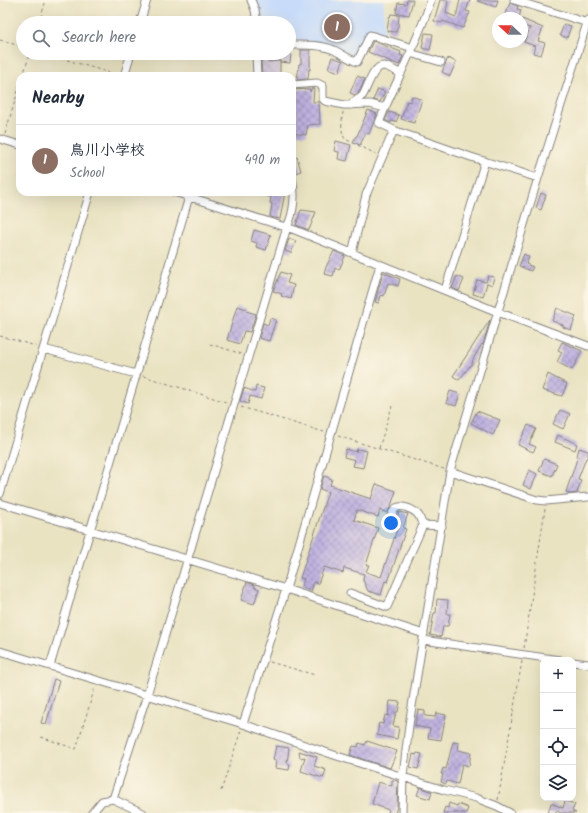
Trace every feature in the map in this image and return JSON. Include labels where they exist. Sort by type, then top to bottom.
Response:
[{"type":"street","points":[[142,16],[147,0]]},
{"type":"street","points":[[251,0],[255,16]]},
{"type":"street","points":[[431,0],[412,51],[385,108],[380,123],[394,130],[538,178]]},
{"type":"street","points":[[402,813],[403,776],[409,725],[450,471],[538,178],[588,22],[534,3],[514,0]]},
{"type":"street","points":[[296,45],[320,46],[334,50],[346,58],[357,62],[370,35],[441,62]]},
{"type":"street","points":[[125,72],[129,60]]},
{"type":"street","points":[[256,60],[257,72]]},
{"type":"street","points":[[347,105],[363,95],[370,80],[379,67],[383,66],[401,74]]},
{"type":"street","points":[[296,85],[321,84],[323,86],[323,98],[325,101],[347,105],[370,104],[385,108]]},
{"type":"street","points":[[352,253],[366,195],[394,130]]},
{"type":"street","points":[[1,140],[16,144]]},
{"type":"street","points":[[445,290],[485,161]]},
{"type":"street","points":[[0,494],[89,196]]},
{"type":"street","points":[[186,196],[287,227],[498,312],[588,346]]},
{"type":"street","points":[[114,799],[147,696],[248,356],[287,227],[291,219],[294,196]]},
{"type":"street","points":[[50,666],[189,197]]},
{"type":"street","points":[[243,724],[286,589],[380,265]]},
{"type":"street","points":[[44,349],[136,374]]},
{"type":"street","points":[[450,471],[537,500],[546,501],[588,497]]},
{"type":"street","points":[[0,503],[286,589],[423,637],[542,657]]},
{"type":"street","points":[[391,516],[394,509],[398,506],[404,507],[418,515],[423,525]]},
{"type":"street","points":[[423,525],[442,526]]},
{"type":"street","points":[[350,593],[387,607],[423,525]]},
{"type":"street","points":[[0,651],[243,724],[334,755],[476,798],[510,813]]},
{"type":"street","points":[[576,662],[588,664]]},
{"type":"street","points":[[92,813],[102,801],[114,799],[143,813]]},
{"type":"path","points":[[41,16],[46,0]]},
{"type":"path","points":[[0,40],[16,44]]},
{"type":"path","points":[[23,72],[28,60]]},
{"type":"path","points":[[67,60],[107,72]]},
{"type":"path","points":[[1,140],[16,96]]},
{"type":"path","points":[[347,105],[342,126],[342,135],[345,139],[382,156]]},
{"type":"path","points":[[0,336],[44,349]]},
{"type":"path","points":[[210,344],[248,356]]},
{"type":"path","points":[[136,374],[450,471]]},
{"type":"path","points":[[379,449],[392,406]]},
{"type":"path","points":[[263,660],[315,675]]},
{"type":"path","points":[[41,737],[76,749],[97,680]]},
{"type":"path","points":[[221,791],[243,724]]},
{"type":"shaded area","points":[[253,0],[384,0],[384,36],[369,32],[355,59],[319,42],[296,41],[296,16],[257,16]]},
{"type":"building","points":[[407,0],[413,0],[409,15],[396,13],[398,3],[406,4]]},
{"type":"building","points":[[440,0],[448,0],[446,13],[456,17],[460,0],[470,0],[466,11],[470,12],[463,28],[443,21],[442,23],[434,21]]},
{"type":"building","points":[[498,0],[496,7],[477,1]]},
{"type":"building","points":[[510,3],[518,6],[517,9],[521,10],[520,12],[506,12]]},
{"type":"building","points":[[391,14],[399,15],[396,32],[387,31],[389,17]]},
{"type":"building","points":[[528,22],[543,28],[538,41],[545,43],[541,55],[533,53],[535,46],[528,43],[528,33],[530,28],[528,28]]},
{"type":"building","points":[[564,24],[571,26],[567,38],[560,35]]},
{"type":"building","points":[[425,33],[433,34],[430,50],[422,48]]},
{"type":"building","points":[[373,41],[401,52],[400,55],[403,56],[399,65],[368,52]]},
{"type":"building","points":[[301,50],[310,50],[310,70],[309,69],[308,79],[297,80],[299,64],[301,64]]},
{"type":"building","points":[[332,57],[343,61],[339,72],[328,68]]},
{"type":"building","points":[[448,58],[456,62],[450,76],[442,72]]},
{"type":"building","points":[[280,60],[290,60],[290,63],[280,62]]},
{"type":"building","points":[[261,61],[280,61],[280,72],[262,72]]},
{"type":"building","points":[[357,76],[365,79],[359,92],[355,95],[350,93]]},
{"type":"building","points":[[312,88],[314,88],[313,102],[319,102],[320,124],[308,125],[306,135],[296,134],[296,90],[310,89],[310,92]]},
{"type":"building","points":[[378,89],[385,92],[380,102],[373,100]]},
{"type":"building","points":[[412,96],[422,100],[414,123],[401,119],[407,101],[410,102]]},
{"type":"building","points":[[368,110],[377,114],[369,134],[366,133],[360,145],[353,142]]},
{"type":"building","points":[[389,112],[399,115],[396,122],[391,121],[390,123],[385,120]]},
{"type":"building","points":[[336,141],[351,145],[347,161],[338,159],[339,152],[334,151]]},
{"type":"building","points":[[296,157],[301,171],[296,173]]},
{"type":"building","points":[[541,193],[546,195],[541,210],[536,208]]},
{"type":"building","points":[[268,196],[284,196],[280,219],[270,217],[272,204],[270,203],[271,197]]},
{"type":"building","points":[[301,210],[316,212],[309,230],[296,225]]},
{"type":"building","points":[[254,230],[271,235],[266,250],[256,247],[257,243],[251,241]]},
{"type":"building","points":[[289,239],[296,241],[291,253],[285,251]]},
{"type":"building","points":[[334,251],[345,256],[339,270],[335,268],[333,276],[324,274],[326,267]]},
{"type":"building","points":[[524,254],[529,257],[526,264],[533,267],[531,271],[519,266]]},
{"type":"building","points":[[281,272],[290,275],[287,283],[294,285],[291,299],[281,296],[282,294],[273,291]]},
{"type":"building","points":[[383,272],[400,279],[398,286],[388,283],[384,296],[381,295],[379,303],[375,302]]},
{"type":"building","points":[[457,276],[464,279],[459,291],[452,288]]},
{"type":"building","points":[[488,276],[494,277],[492,285],[487,283],[483,297],[473,294],[477,280],[486,282]]},
{"type":"building","points":[[237,306],[256,314],[250,332],[244,331],[240,344],[227,340]]},
{"type":"building","points":[[557,308],[576,316],[571,330],[552,321]]},
{"type":"building","points":[[270,318],[276,320],[269,341],[259,338],[263,323],[268,325]]},
{"type":"building","points":[[490,320],[483,345],[482,344],[472,361],[473,362],[459,380],[453,376]]},
{"type":"building","points":[[562,342],[582,351],[572,370],[557,362],[562,352],[558,350]]},
{"type":"building","points":[[548,374],[567,384],[562,396],[542,390]]},
{"type":"building","points":[[256,386],[264,388],[261,399],[250,396],[248,404],[240,401],[244,388],[255,392]]},
{"type":"building","points":[[450,391],[460,394],[456,406],[446,403]]},
{"type":"building","points":[[560,410],[570,414],[563,429],[553,424]]},
{"type":"building","points":[[477,411],[500,420],[493,435],[471,423]]},
{"type":"building","points":[[528,425],[536,429],[529,444],[536,447],[533,452],[518,445]]},
{"type":"building","points":[[558,435],[577,444],[575,450],[555,442]]},
{"type":"building","points":[[579,448],[588,451],[588,458],[586,458],[578,479],[581,480],[577,493],[571,494],[566,492],[578,456]]},
{"type":"building","points":[[346,449],[356,452],[357,449],[367,451],[363,468],[353,466],[355,460],[344,457]]},
{"type":"building","points":[[544,459],[557,464],[552,476],[539,471]]},
{"type":"building","points":[[529,470],[537,474],[531,489],[523,485]]},
{"type":"building","points":[[324,476],[332,479],[330,485],[371,499],[376,484],[396,491],[387,513],[380,510],[378,517],[357,510],[354,520],[378,528],[366,565],[369,565],[366,572],[381,577],[398,527],[395,526],[399,512],[408,514],[403,528],[406,529],[388,582],[385,581],[381,595],[368,591],[363,580],[364,574],[344,568],[343,573],[324,567],[318,584],[314,582],[311,591],[301,587],[304,579],[300,578],[328,492],[320,489]]},
{"type":"building","points":[[247,582],[255,585],[254,587],[259,589],[254,604],[241,600]]},
{"type":"building","points":[[437,599],[448,600],[447,614],[450,614],[448,626],[443,626],[441,637],[430,635],[434,613],[436,613]]},
{"type":"building","points":[[54,679],[59,681],[46,724],[41,723]]},
{"type":"building","points":[[390,701],[400,702],[393,726],[399,727],[397,739],[377,735],[379,723],[383,724],[385,715],[388,716]]},
{"type":"building","points":[[418,710],[425,711],[425,716],[435,717],[436,713],[446,715],[441,740],[428,738],[430,729],[415,726]]},
{"type":"building","points":[[367,741],[397,751],[390,768],[350,755],[353,746],[358,747],[359,743],[365,745]]},
{"type":"building","points":[[453,742],[459,743],[458,750],[471,753],[469,766],[462,764],[458,784],[447,781],[446,784],[441,782],[443,774],[441,774],[443,768],[446,769]]},
{"type":"building","points":[[276,746],[289,748],[287,763],[290,764],[289,770],[275,768],[276,761],[273,760]]},
{"type":"building","points":[[299,751],[317,757],[314,766],[326,770],[323,778],[301,771],[305,757],[300,758]]},
{"type":"building","points":[[417,753],[422,754],[418,769],[410,767],[413,754],[416,755]]},
{"type":"building","points":[[392,780],[398,781],[397,807],[395,813],[388,813],[389,810],[372,804],[378,782],[392,786]]},
{"type":"building","points":[[420,787],[432,792],[430,799],[417,795]]},
{"type":"building","points":[[565,801],[575,804],[572,811],[576,813],[561,813],[557,811],[556,813],[548,813],[551,803],[563,808]]},
{"type":"building","points":[[449,803],[457,806],[458,804],[468,808],[466,813],[443,813],[445,807],[448,808]]},
{"type":"place","name":"鳥川小学校","points":[[337,27]]}]
